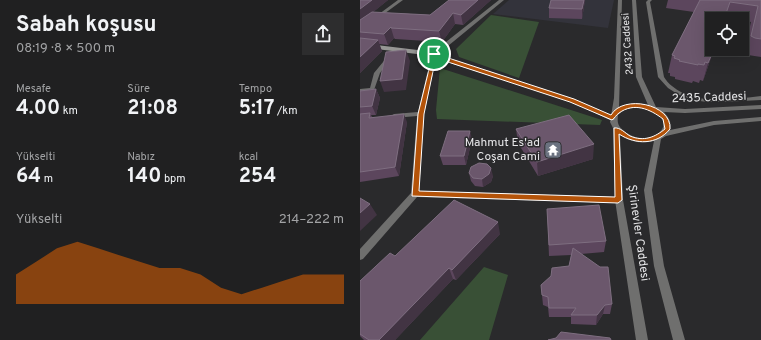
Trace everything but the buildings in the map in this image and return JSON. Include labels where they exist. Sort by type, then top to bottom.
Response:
[{"type":"main road","points":[[360,45],[434,54],[452,62],[614,115]]},
{"type":"street","points":[[360,256],[415,194],[421,114],[434,54],[502,0]]},
{"type":"street","name":"Şirinevler Caddesi","points":[[620,0],[617,98],[612,124],[616,129],[618,200],[642,340]]},
{"type":"street","name":"2432 Caddesi","points":[[634,0],[639,77],[655,110]]},
{"type":"street","points":[[614,115],[620,109],[632,106],[645,106],[655,110]]},
{"type":"street","name":"2435 Caddesi","points":[[655,110],[685,111],[761,106]]},
{"type":"street","name":"Şirinevler Caddesi","points":[[655,110],[665,118],[668,123],[668,129],[661,136],[652,163],[648,190],[659,266],[679,340]]},
{"type":"street","points":[[383,117],[421,114]]},
{"type":"street","name":"2435 Caddesi","points":[[661,136],[714,123],[761,120]]},
{"type":"street","points":[[616,129],[630,138],[649,140],[661,136]]},
{"type":"street","points":[[415,194],[618,200]]},
{"type":"lane","points":[[371,22],[400,0]]},
{"type":"lane","points":[[650,0],[648,2],[661,77],[668,86],[685,95],[707,100],[761,98]]},
{"type":"lane","points":[[360,91],[372,89],[380,69],[397,49]]},
{"type":"shaded area","points":[[509,0],[614,0],[608,28],[493,14]]},
{"type":"green space","points":[[491,15],[539,22],[519,78],[459,57],[456,49]]},
{"type":"green space","points":[[440,68],[602,120],[600,125],[437,119],[436,110]]},
{"type":"green space","points":[[484,267],[508,275],[489,340],[420,340]]},
{"type":"place","name":"Mahmut Es'ad Coşan Cami","points":[[553,150]]},
{"type":"route","points":[[434,54],[452,62],[572,100],[612,118],[620,109],[627,106],[645,106],[657,110],[665,118],[668,123],[668,129],[658,138],[640,140],[630,138],[616,129],[618,200],[415,194],[421,114],[434,54]]}]
